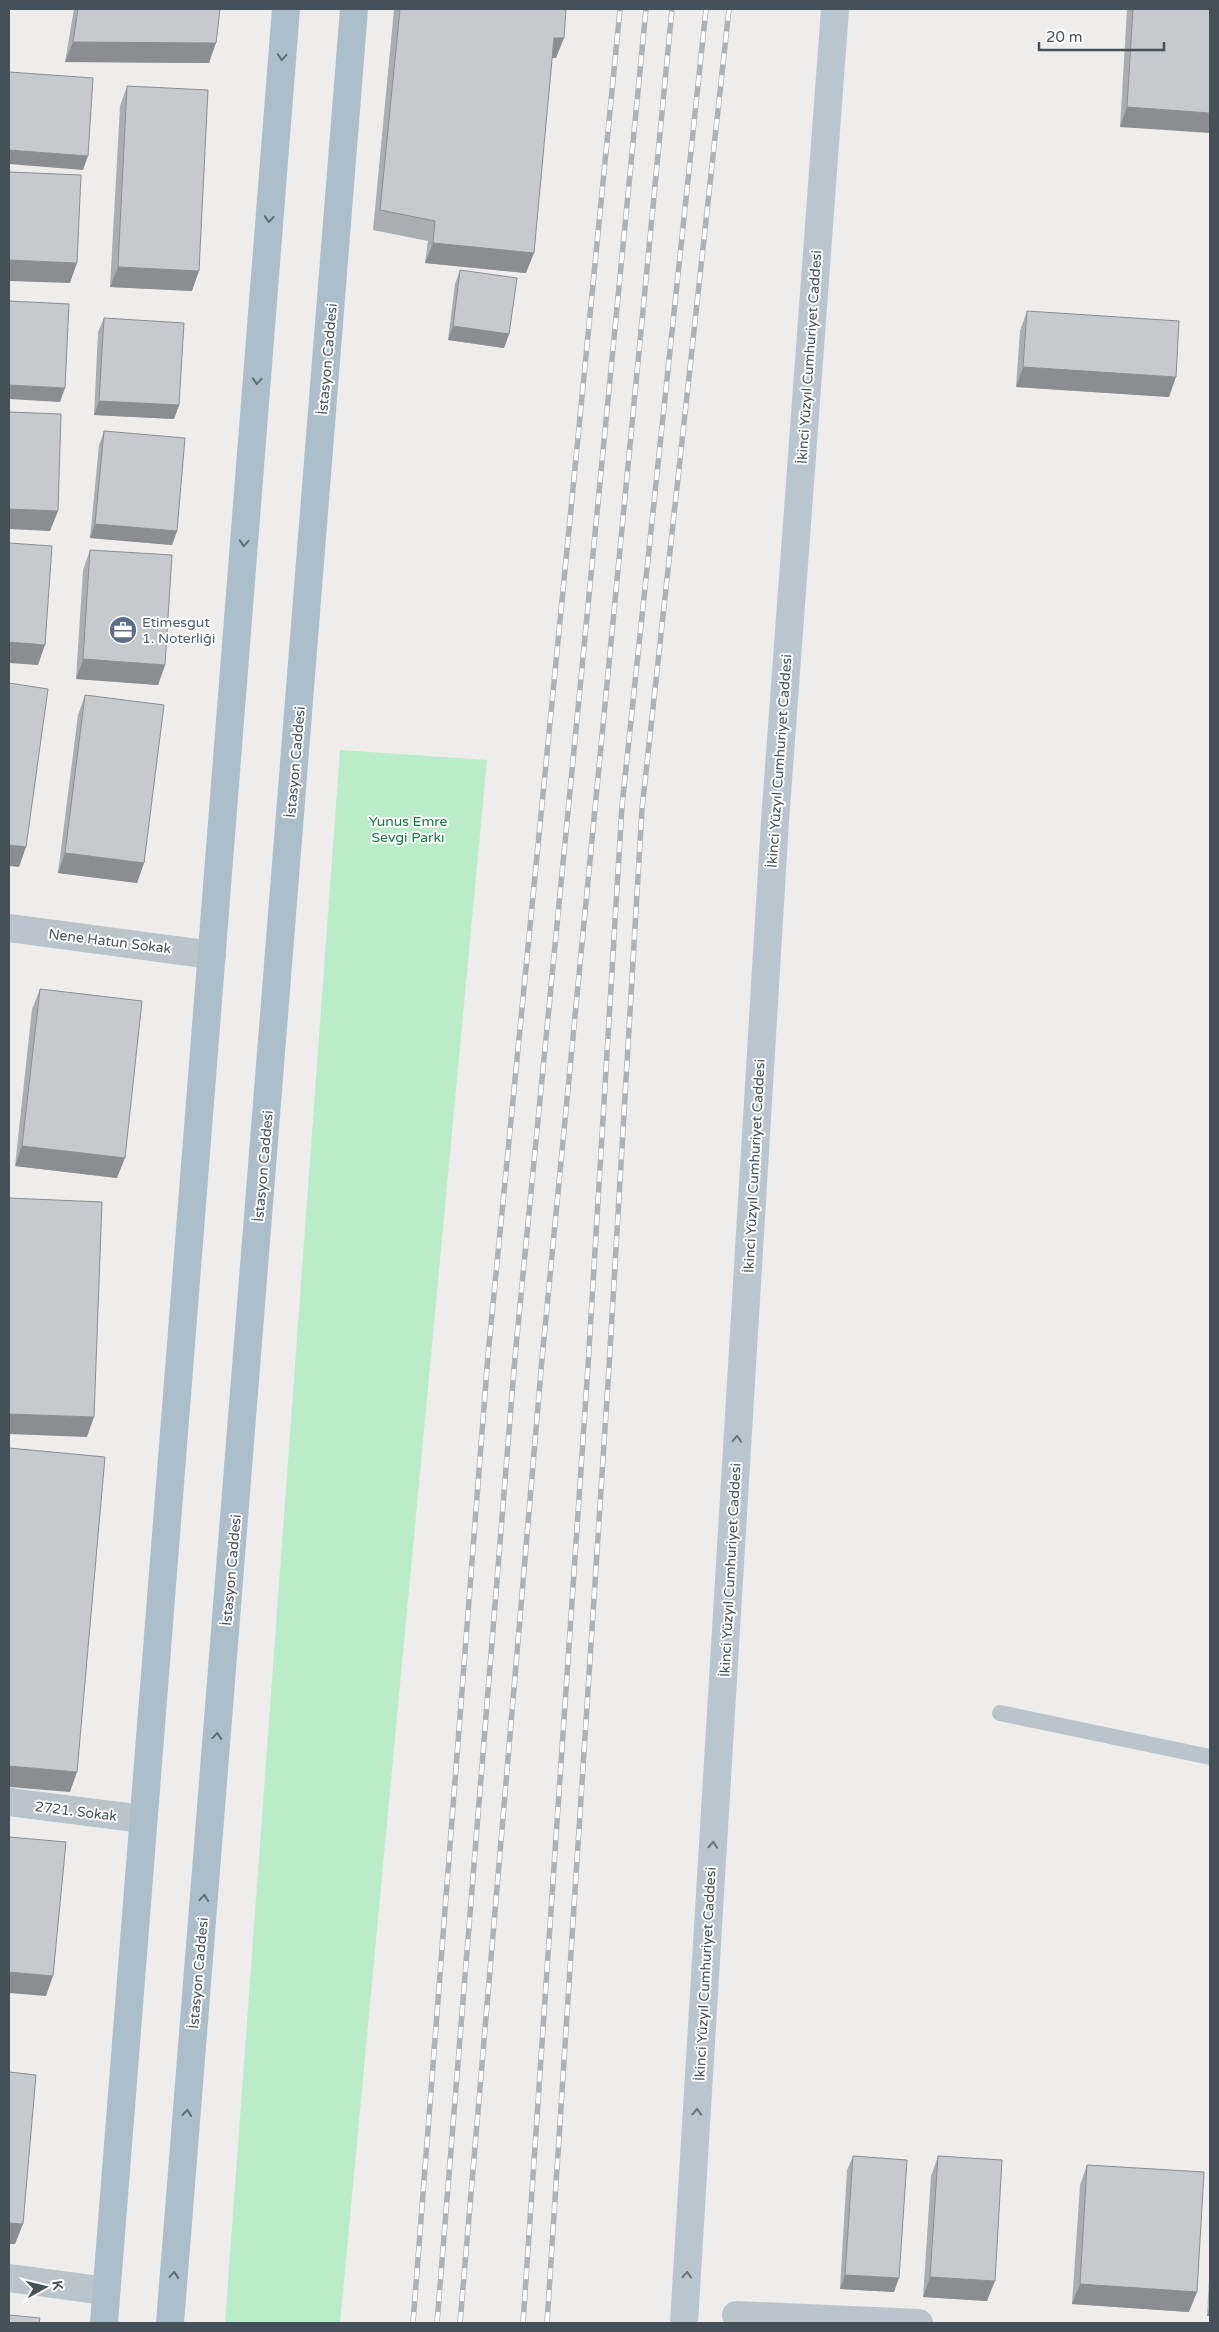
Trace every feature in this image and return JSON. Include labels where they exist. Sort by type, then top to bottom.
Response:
[{"type":"main road","points":[[104,2323],[286,9]]},
{"type":"main road","name":"İstasyon Caddesi","points":[[170,2323],[354,9]]},
{"type":"main road","name":"İkinci Yüzyıl Cumhuriyet Caddesi","points":[[684,2323],[774,821],[835,9]]},
{"type":"street","name":"Nene Hatun Sokak","points":[[9,928],[212,955]]},
{"type":"street","name":"2721. Sokak","points":[[9,1802],[143,1819]]},
{"type":"street","points":[[9,2278],[106,2291]]},
{"type":"street","points":[[736,2314],[919,2323]]},
{"type":"lane","points":[[1000,1713],[1210,1757]]},
{"type":"green space","name":"Yunus Emre Sevgi Parkı","points":[[340,750],[487,760],[340,2323],[225,2323]]},
{"type":"building","points":[[78,9],[220,9],[216,43],[73,42]]},
{"type":"building","points":[[400,9],[566,9],[564,38],[554,38],[534,253],[433,243],[435,221],[380,210]]},
{"type":"building","points":[[1133,9],[1210,9],[1210,113],[1127,107]]},
{"type":"building","points":[[9,72],[93,78],[88,156],[9,150]]},
{"type":"building","points":[[127,86],[208,90],[199,271],[118,267]]},
{"type":"building","points":[[9,172],[81,175],[77,263],[9,260]]},
{"type":"building","points":[[460,270],[517,278],[509,334],[453,326]]},
{"type":"building","points":[[9,301],[69,304],[65,388],[9,385]]},
{"type":"building","points":[[1027,311],[1179,321],[1176,377],[1023,367]]},
{"type":"building","points":[[104,318],[184,323],[179,405],[99,401]]},
{"type":"building","points":[[9,412],[61,414],[58,511],[9,509]]},
{"type":"building","points":[[104,431],[185,438],[177,531],[95,524]]},
{"type":"building","points":[[9,543],[52,546],[45,645],[9,642]]},
{"type":"building","points":[[90,550],[172,555],[165,665],[83,659]]},
{"type":"building","points":[[9,683],[48,689],[26,847],[9,845]]},
{"type":"building","points":[[85,695],[164,705],[144,863],[65,853]]},
{"type":"building","points":[[40,989],[142,1001],[125,1158],[22,1146]]},
{"type":"building","points":[[9,1198],[102,1202],[94,1417],[9,1414]]},
{"type":"building","points":[[9,1448],[105,1457],[77,1772],[9,1766]]},
{"type":"building","points":[[9,1837],[66,1842],[53,1976],[9,1972]]},
{"type":"building","points":[[9,2072],[36,2075],[23,2224],[9,2223]]},
{"type":"building","points":[[853,2156],[907,2160],[899,2278],[845,2275]]},
{"type":"building","points":[[938,2156],[1002,2160],[995,2281],[930,2277]]},
{"type":"building","points":[[1087,2165],[1204,2172],[1197,2292],[1080,2284]]},
{"type":"building","points":[[9,2315],[40,2318],[39,2323],[9,2323]]},
{"type":"railway","points":[[413,2323],[488,1355],[620,9]]},
{"type":"railway","points":[[437,2323],[515,1357],[646,9]]},
{"type":"railway","points":[[460,2323],[542,1359],[672,9]]},
{"type":"railway","points":[[523,2323],[588,1366],[622,806],[706,9]]},
{"type":"railway","points":[[547,2323],[609,1367],[642,809],[729,9]]},
{"type":"place","name":"Etimesgut 1. Noterliği","points":[[123,630]]}]
